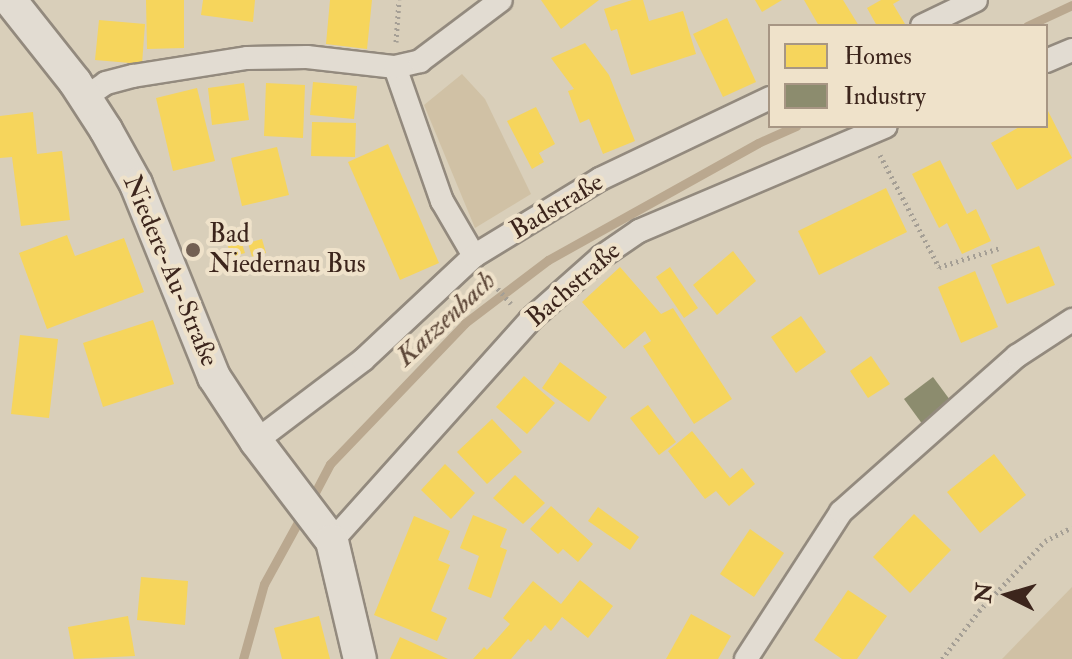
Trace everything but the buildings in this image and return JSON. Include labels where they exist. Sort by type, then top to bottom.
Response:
[{"type":"main road","name":"Niedere-Au-Straße","points":[[10,0],[86,97],[136,184],[214,377],[324,530]]},
{"type":"main road","points":[[324,530],[360,659]]},
{"type":"street","points":[[86,97],[106,83],[133,76],[247,58],[307,57],[395,67],[420,61],[501,0]]},
{"type":"street","points":[[926,24],[976,0]]},
{"type":"street","points":[[1048,60],[1072,50]]},
{"type":"street","points":[[395,67],[442,201],[479,264]]},
{"type":"street","name":"Badstraße","points":[[265,452],[363,360],[479,264],[600,179],[768,99]]},
{"type":"street","name":"Bachstraße","points":[[324,530],[530,320],[601,257],[639,231],[877,130]]},
{"type":"street","points":[[746,659],[841,512],[1017,356],[1072,320]]},
{"type":"path","points":[[395,67],[399,0]]},
{"type":"path","points":[[877,130],[939,267],[1000,248]]},
{"type":"path","points":[[479,264],[520,314]]},
{"type":"path","points":[[942,659],[979,611],[1045,541],[1072,527]]},
{"type":"shaded area","points":[[462,74],[485,99],[531,194],[475,228],[424,105]]},
{"type":"shaded area","points":[[1072,587],[1072,659],[1002,659]]},
{"type":"waterway","name":"Katzenbach","points":[[1031,24],[1072,5]]},
{"type":"waterway","name":"Katzenbach","points":[[310,502],[330,464],[465,323],[548,260],[758,143],[792,128]]},
{"type":"waterway","name":"Katzenbach","points":[[243,659],[264,584],[302,515]]},
{"type":"place","name":"Bad Niedernau Bus","points":[[193,250]]}]
